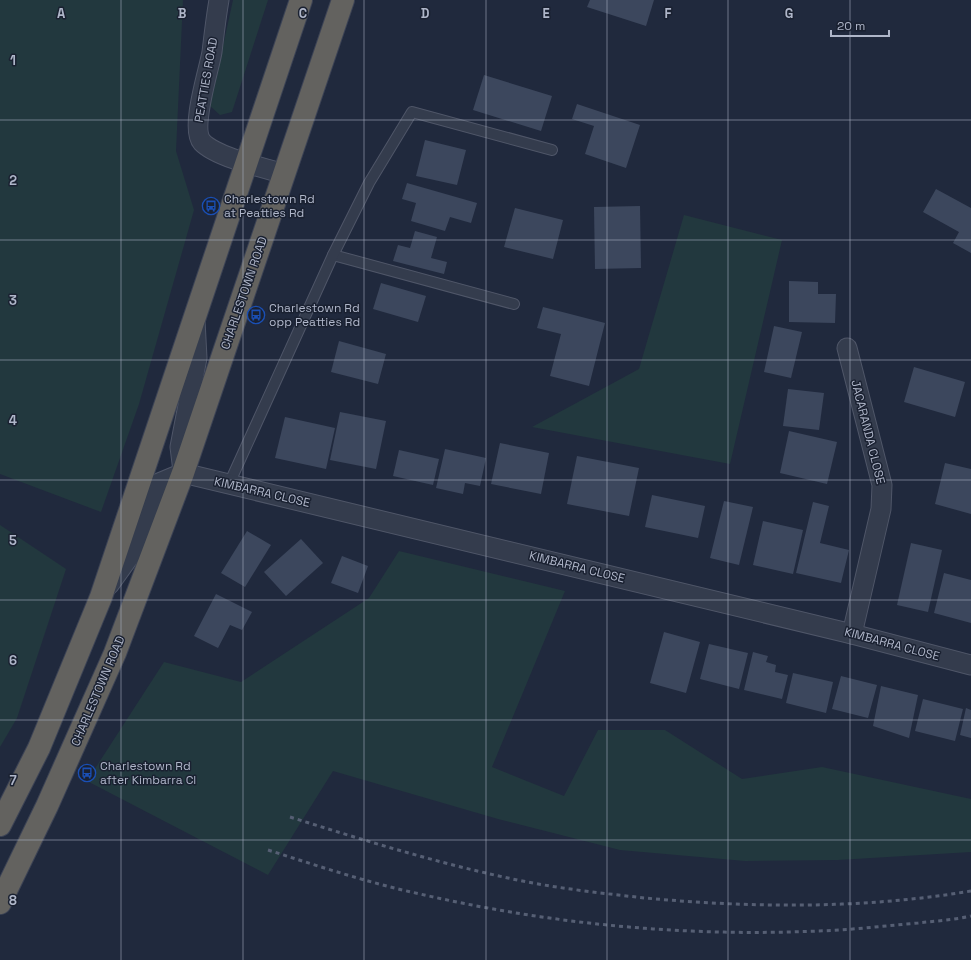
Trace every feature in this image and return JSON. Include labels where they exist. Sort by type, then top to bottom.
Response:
[{"type":"highway","name":"CHARLESTOWN ROAD","points":[[0,825],[39,748],[101,597],[301,0]]},
{"type":"highway","name":"CHARLESTOWN ROAD","points":[[0,903],[47,806],[115,653],[183,473],[343,0]]},
{"type":"street","name":"PEATTIES ROAD","points":[[219,0],[211,53],[203,88],[198,131],[201,141],[209,148],[284,174]]},
{"type":"street","name":"CHARLESTOWN ROAD","points":[[101,597],[137,546],[159,483],[183,473],[180,447],[197,358],[195,319]]},
{"type":"street","name":"JACARANDA CLOSE","points":[[847,348],[882,485],[881,509],[852,634]]},
{"type":"street","name":"KIMBARRA CLOSE","points":[[183,473],[852,634],[971,665]]},
{"type":"lane","points":[[229,484],[333,256],[369,184],[412,112],[552,150]]},
{"type":"lane","points":[[333,256],[514,304]]},
{"type":"green space","points":[[0,0],[183,0],[176,151],[194,210],[139,404],[101,512],[0,474]]},
{"type":"green space","points":[[233,0],[268,0],[232,112],[220,115],[210,106]]},
{"type":"green space","points":[[684,215],[782,240],[730,464],[532,427],[639,369]]},
{"type":"green space","points":[[0,525],[66,569],[17,718],[0,747]]},
{"type":"green space","points":[[399,551],[565,591],[492,767],[564,796],[598,730],[665,730],[742,779],[822,767],[971,799],[971,852],[838,860],[745,861],[620,850],[498,819],[333,771],[268,875],[87,781],[164,662],[241,682],[369,598]]},
{"type":"building","points":[[590,0],[654,0],[646,26],[587,7]]},
{"type":"building","points":[[484,75],[552,96],[541,131],[473,110]]},
{"type":"building","points":[[577,104],[640,125],[626,168],[585,154],[594,126],[572,119]]},
{"type":"building","points":[[425,140],[466,150],[457,185],[416,176]]},
{"type":"building","points":[[407,183],[477,203],[471,223],[450,217],[445,231],[411,221],[416,203],[402,199]]},
{"type":"building","points":[[936,189],[971,208],[971,253],[953,243],[959,232],[923,212]]},
{"type":"building","points":[[640,206],[641,268],[595,269],[594,207]]},
{"type":"building","points":[[515,208],[563,220],[553,259],[504,247]]},
{"type":"building","points":[[415,231],[437,237],[431,258],[447,262],[444,274],[393,261],[398,245],[410,248]]},
{"type":"building","points":[[789,281],[818,282],[818,294],[836,294],[835,323],[789,322]]},
{"type":"building","points":[[381,283],[426,296],[418,322],[373,309]]},
{"type":"building","points":[[543,307],[605,323],[589,386],[550,376],[561,334],[537,328]]},
{"type":"building","points":[[774,326],[802,332],[791,378],[764,372]]},
{"type":"building","points":[[339,341],[386,354],[378,384],[331,372]]},
{"type":"building","points":[[914,367],[965,382],[955,417],[904,402]]},
{"type":"building","points":[[788,389],[824,393],[819,430],[783,426]]},
{"type":"building","points":[[340,412],[386,421],[376,469],[330,460]]},
{"type":"building","points":[[285,417],[335,428],[326,469],[275,458]]},
{"type":"building","points":[[789,431],[837,442],[827,484],[780,473]]},
{"type":"building","points":[[500,443],[549,453],[541,494],[491,484]]},
{"type":"building","points":[[445,449],[486,458],[480,486],[465,483],[463,494],[436,488]]},
{"type":"building","points":[[399,450],[439,459],[433,485],[393,476]]},
{"type":"building","points":[[577,456],[639,468],[629,516],[567,504]]},
{"type":"building","points":[[945,463],[971,469],[971,514],[935,504]]},
{"type":"building","points":[[652,495],[705,506],[698,538],[645,527]]},
{"type":"building","points":[[724,501],[753,507],[739,565],[710,558]]},
{"type":"building","points":[[813,502],[829,506],[820,543],[849,550],[841,583],[796,573]]},
{"type":"building","points":[[763,521],[803,530],[793,574],[753,565]]},
{"type":"building","points":[[247,531],[271,545],[245,587],[221,573]]},
{"type":"building","points":[[301,539],[323,563],[286,596],[264,572]]},
{"type":"building","points":[[911,543],[942,550],[928,612],[897,605]]},
{"type":"building","points":[[342,556],[368,566],[358,593],[331,583]]},
{"type":"building","points":[[944,573],[971,580],[971,623],[934,613]]},
{"type":"building","points":[[216,594],[252,612],[242,630],[230,625],[218,648],[194,636]]},
{"type":"building","points":[[664,632],[700,642],[686,693],[650,683]]},
{"type":"building","points":[[709,644],[748,653],[739,689],[700,679]]},
{"type":"building","points":[[753,652],[768,656],[766,662],[776,665],[775,672],[788,675],[782,699],[744,690]]},
{"type":"building","points":[[793,673],[833,682],[826,713],[786,703]]},
{"type":"building","points":[[841,676],[877,685],[868,718],[832,709]]},
{"type":"building","points":[[881,686],[918,695],[909,738],[873,726]]},
{"type":"building","points":[[923,699],[963,709],[955,741],[915,731]]},
{"type":"building","points":[[966,708],[971,710],[971,738],[960,735]]},
{"type":"railway","points":[[290,817],[399,850],[480,872],[525,882],[645,898],[727,904],[808,905],[890,901],[971,891]]},
{"type":"railway","points":[[268,850],[401,890],[518,913],[618,926],[718,932],[818,931],[918,923],[971,916]]},
{"type":"place","name":"Charlestown Rd at Peatties Rd","points":[[211,206]]},
{"type":"place","name":"Charlestown Rd opp Peatties Rd","points":[[256,315]]},
{"type":"place","name":"Charlestown Rd after Kimbarra Cl","points":[[87,773]]}]
